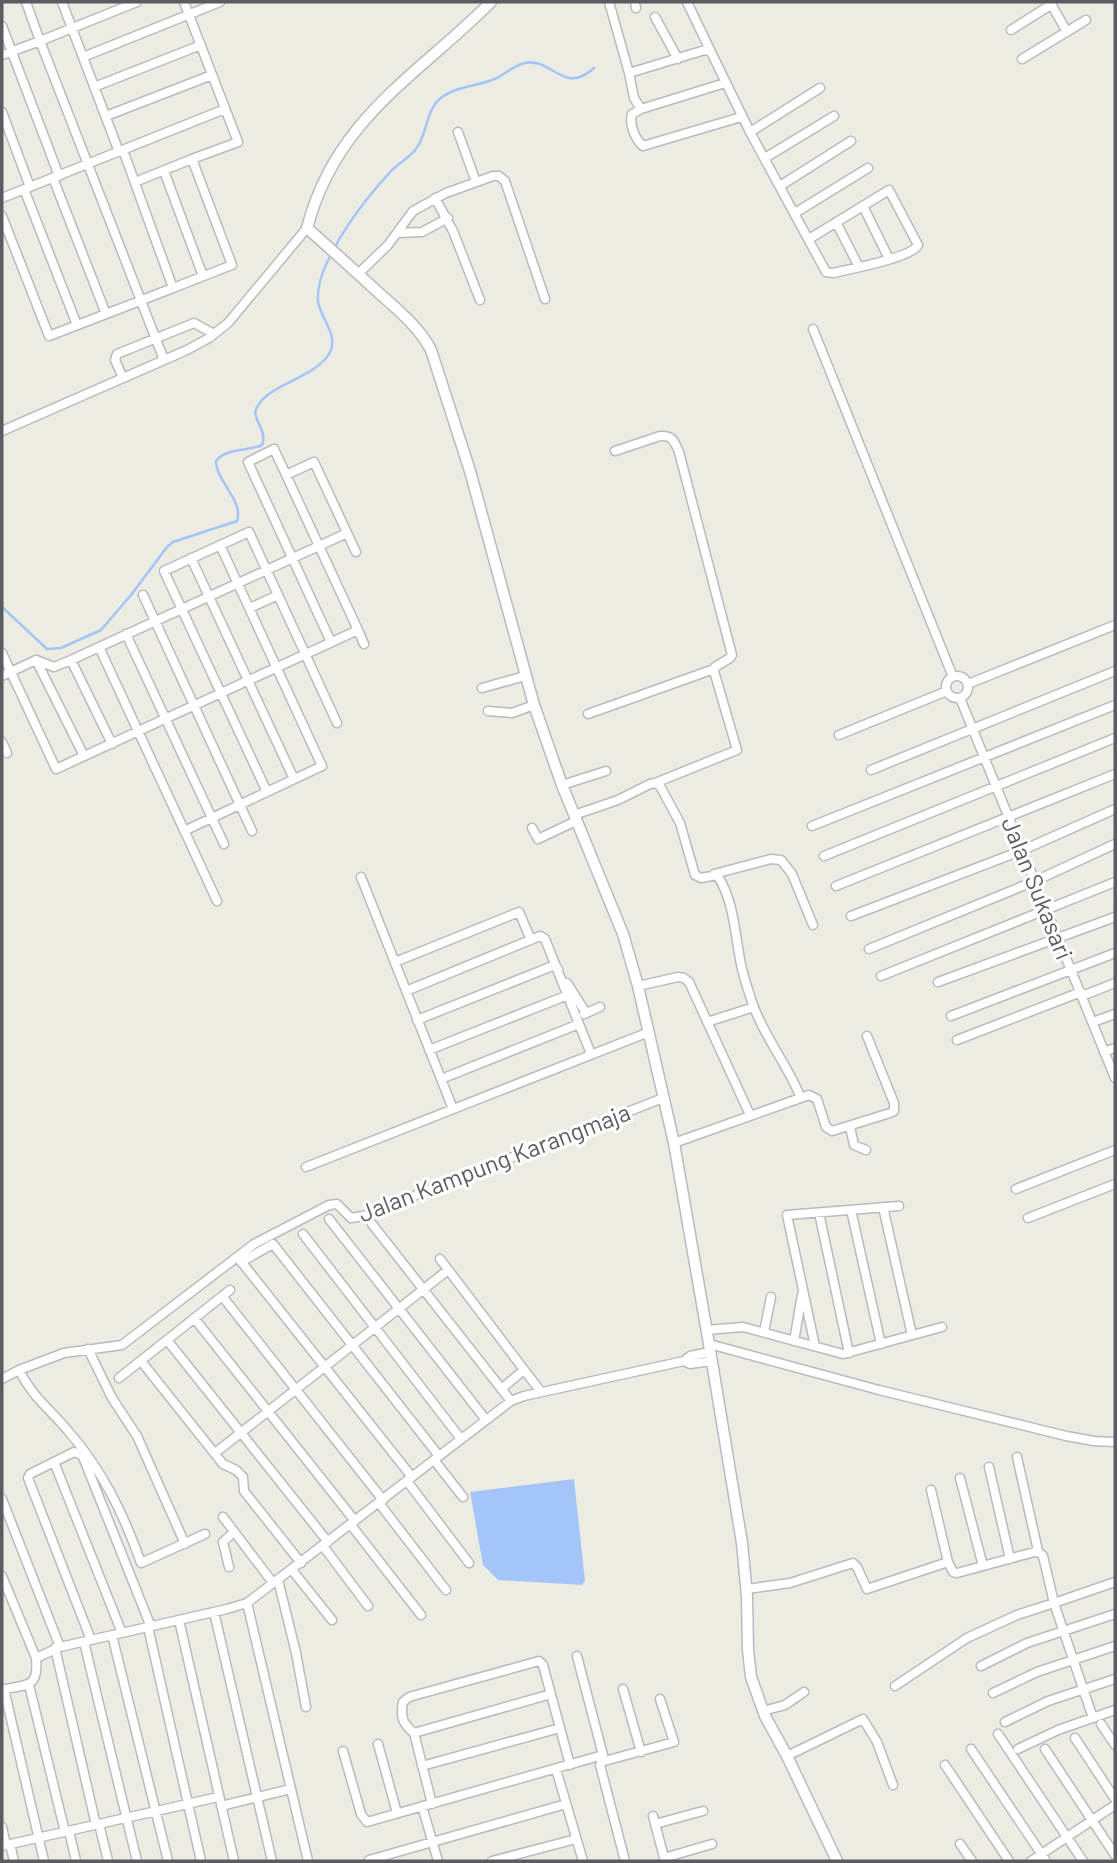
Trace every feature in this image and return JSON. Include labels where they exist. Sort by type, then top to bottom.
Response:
[{"type":"street","points":[[26,2],[164,360]]},
{"type":"street","points":[[62,2],[94,87],[135,182],[173,288]]},
{"type":"street","points":[[2,55],[136,2]]},
{"type":"street","points":[[135,182],[238,142],[184,2]]},
{"type":"street","points":[[83,57],[220,2]]},
{"type":"street","points":[[2,431],[187,350],[228,323],[307,228],[325,177],[354,132],[387,95],[454,38],[491,2]]},
{"type":"street","points":[[609,2],[634,98],[640,109]]},
{"type":"street","points":[[687,2],[741,117],[827,272],[889,259],[916,250],[918,245],[891,191],[809,239]]},
{"type":"street","points":[[1011,30],[1051,3],[1067,32]]},
{"type":"street","points":[[655,17],[678,59]]},
{"type":"street","points":[[1022,59],[1086,20]]},
{"type":"street","points":[[2,26],[106,314]]},
{"type":"street","points":[[94,87],[201,45]]},
{"type":"street","points":[[629,73],[705,50],[711,52]]},
{"type":"street","points":[[106,116],[212,75]]},
{"type":"street","points":[[725,83],[640,109],[632,114],[630,120],[638,141],[643,146],[741,117]]},
{"type":"street","points":[[750,132],[820,88]]},
{"type":"street","points":[[2,197],[225,109]]},
{"type":"street","points":[[2,113],[77,325]]},
{"type":"street","points":[[765,158],[834,116]]},
{"type":"street","points":[[458,132],[476,182]]},
{"type":"street","points":[[780,186],[851,141]]},
{"type":"street","points":[[2,216],[48,336],[232,265],[192,159]]},
{"type":"street","points":[[795,212],[867,168]]},
{"type":"street","points":[[164,171],[203,276]]},
{"type":"street","points":[[359,273],[388,245],[413,211],[435,198],[476,182],[493,176],[502,177],[545,299]]},
{"type":"street","points":[[435,198],[448,218],[480,300]]},
{"type":"street","points":[[863,206],[889,259]]},
{"type":"street","points":[[397,233],[422,232],[448,218]]},
{"type":"street","points":[[836,222],[859,267]]},
{"type":"street","points":[[307,228],[359,273],[421,333],[431,350],[470,471],[534,705],[562,785],[623,934],[638,986],[674,1143],[747,1589],[750,1670],[763,1711],[837,1861]]},
{"type":"street","points":[[123,378],[115,360],[116,355],[194,323],[214,334]]},
{"type":"street","points":[[813,329],[953,677]]},
{"type":"street","points":[[588,714],[714,669],[730,658],[732,653],[674,441],[668,435],[660,436],[615,450]]},
{"type":"street","points":[[331,642],[247,462],[274,449],[364,644]]},
{"type":"street","points":[[286,475],[314,462],[356,552]]},
{"type":"street","points":[[267,792],[164,571],[249,531],[337,723]]},
{"type":"street","points":[[2,676],[36,660],[54,667],[71,660],[346,533]]},
{"type":"street","points":[[184,831],[323,766],[220,545]]},
{"type":"street","points":[[191,558],[294,779]]},
{"type":"street","points":[[142,595],[252,831]]},
{"type":"street","points":[[250,608],[278,595]]},
{"type":"street","points":[[968,684],[1115,625]]},
{"type":"street","points":[[2,653],[56,769],[358,630]]},
{"type":"street","points":[[126,634],[224,844]]},
{"type":"street","points":[[99,647],[216,901]]},
{"type":"street","points":[[36,660],[84,756]]},
{"type":"street","points":[[71,660],[112,744]]},
{"type":"street","points":[[532,828],[538,839],[575,818],[737,750],[714,669]]},
{"type":"street","points":[[871,770],[1115,671]]},
{"type":"street","points":[[482,688],[525,676]]},
{"type":"street","points":[[961,676],[968,684],[968,691],[960,698],[954,698],[947,691],[946,684],[953,677],[961,676]]},
{"type":"street","points":[[839,735],[947,691]]},
{"type":"street","name":"Jalan Sukasari","points":[[960,698],[1115,1078]]},
{"type":"street","points":[[488,711],[512,713],[534,705]]},
{"type":"street","points":[[812,826],[1115,705]]},
{"type":"street","points":[[824,856],[1115,738]]},
{"type":"street","points":[[2,742],[6,753]]},
{"type":"street","points":[[562,785],[606,771]]},
{"type":"street","points":[[836,886],[1115,774]]},
{"type":"street","points":[[655,783],[664,791],[675,811],[687,840],[695,875],[701,878],[771,859],[780,860],[792,874],[813,925]]},
{"type":"street","points":[[851,916],[1023,850],[1115,809]]},
{"type":"street","points":[[869,949],[1035,881],[1115,844]]},
{"type":"street","points":[[714,874],[720,879],[727,899],[742,970],[754,1007],[770,1043],[800,1096]]},
{"type":"street","points":[[361,877],[453,1109]]},
{"type":"street","points":[[881,976],[1115,882]]},
{"type":"street","points":[[395,962],[519,912],[531,940]]},
{"type":"street","points":[[939,982],[1115,917]]},
{"type":"street","points":[[406,991],[540,936],[545,939],[592,1054]]},
{"type":"street","points":[[951,1016],[1115,953]]},
{"type":"street","points":[[555,965],[586,1013]]},
{"type":"street","points":[[418,1020],[555,965]]},
{"type":"street","points":[[638,986],[684,978],[692,987],[750,1115]]},
{"type":"street","points":[[957,1040],[1115,983]]},
{"type":"street","points":[[429,1050],[568,995]]},
{"type":"street","points":[[441,1079],[578,1020],[600,1007]]},
{"type":"street","points":[[707,1022],[754,1007]]},
{"type":"street","points":[[1093,1023],[1115,1014]]},
{"type":"street","points":[[306,1167],[649,1032]]},
{"type":"street","points":[[674,1143],[707,1133],[800,1096],[815,1097],[830,1131],[891,1113],[895,1107],[867,1036]]},
{"type":"street","points":[[1104,1052],[1115,1048]]},
{"type":"street","name":"Jalan Kampung Karangmaja","points":[[2,1379],[64,1353],[122,1345],[239,1260],[262,1240],[334,1203],[351,1218],[363,1216],[663,1098]]},
{"type":"street","points":[[850,1127],[854,1145],[866,1150]]},
{"type":"street","points":[[1016,1189],[1115,1150]]},
{"type":"street","points":[[1028,1218],[1115,1184]]},
{"type":"street","points":[[815,1346],[787,1216],[900,1206]]},
{"type":"street","points":[[883,1207],[912,1335]]},
{"type":"street","points":[[851,1210],[881,1344]]},
{"type":"street","points":[[819,1213],[849,1353]]},
{"type":"street","points":[[329,1219],[486,1420]]},
{"type":"street","points":[[372,1224],[510,1401]]},
{"type":"street","points":[[303,1234],[461,1439]]},
{"type":"street","points":[[463,1497],[352,1345],[272,1244],[239,1260],[324,1367],[469,1563]]},
{"type":"street","points":[[440,1259],[541,1392]]},
{"type":"street","points":[[215,1453],[448,1270]]},
{"type":"street","points":[[119,1378],[230,1290]]},
{"type":"street","points":[[794,1340],[803,1292]]},
{"type":"street","points":[[222,1296],[297,1389],[446,1590]]},
{"type":"street","points":[[764,1332],[771,1297]]},
{"type":"street","points":[[194,1318],[269,1411],[421,1615]]},
{"type":"street","points":[[706,1330],[743,1326],[843,1354],[942,1327]]},
{"type":"street","points":[[167,1340],[242,1432],[368,1606]]},
{"type":"street","points":[[88,1349],[112,1398],[137,1436],[185,1544]]},
{"type":"street","points":[[36,1658],[58,1648],[247,1603],[510,1401],[684,1361],[690,1356],[710,1352],[1066,1436],[1115,1442]]},
{"type":"street","points":[[141,1361],[223,1464],[243,1477],[244,1491],[301,1563]]},
{"type":"street","points":[[19,1370],[34,1396],[71,1433],[113,1494],[130,1530],[141,1563],[205,1534]]},
{"type":"street","points":[[501,1389],[524,1370]]},
{"type":"street","points":[[137,1861],[88,1641],[28,1478],[30,1474],[74,1452],[82,1455],[149,1627],[201,1861]]},
{"type":"street","points":[[1017,1457],[1038,1551],[1043,1556],[1054,1602],[1093,1718]]},
{"type":"street","points":[[54,1462],[122,1633]]},
{"type":"street","points":[[989,1467],[1010,1559]]},
{"type":"street","points":[[960,1478],[983,1566]]},
{"type":"street","points":[[931,1490],[948,1562],[953,1572],[1038,1551]]},
{"type":"street","points":[[2,1499],[58,1648],[97,1824],[108,1861]]},
{"type":"street","points":[[223,1517],[276,1582],[296,1653],[306,1707]]},
{"type":"street","points":[[229,1567],[223,1542],[234,1532]]},
{"type":"street","points":[[747,1589],[790,1583],[853,1563],[867,1589],[948,1562]]},
{"type":"street","points":[[292,1570],[332,1620]]},
{"type":"street","points":[[2,1576],[36,1658],[38,1674],[29,1685],[4,1689],[44,1861]]},
{"type":"street","points":[[895,1686],[967,1638],[1017,1615],[1115,1582]]},
{"type":"street","points":[[247,1603],[308,1861]]},
{"type":"street","points":[[214,1612],[272,1861]]},
{"type":"street","points":[[981,1666],[1027,1643],[1115,1614]]},
{"type":"street","points":[[179,1620],[234,1861]]},
{"type":"street","points":[[112,1635],[168,1861]]},
{"type":"street","points":[[993,1693],[1037,1672],[1115,1646]]},
{"type":"street","points":[[578,1656],[603,1758],[600,1765],[625,1861]]},
{"type":"street","points":[[438,1861],[432,1841],[422,1766],[414,1733],[402,1717],[403,1702],[409,1697],[539,1661],[543,1665],[570,1765]]},
{"type":"street","points":[[1005,1721],[1048,1701],[1115,1679]]},
{"type":"street","points":[[29,1685],[76,1861]]},
{"type":"street","points":[[624,1689],[640,1752]]},
{"type":"street","points":[[763,1711],[785,1705],[804,1692]]},
{"type":"street","points":[[414,1733],[551,1694]]},
{"type":"street","points":[[344,1751],[363,1819],[367,1822],[570,1765],[640,1752],[674,1742],[660,1699]]},
{"type":"street","points":[[1018,1749],[1058,1730],[1115,1710]]},
{"type":"street","points":[[787,1756],[863,1719],[877,1742],[893,1785]]},
{"type":"street","points":[[1101,1724],[1115,1745]]},
{"type":"street","points":[[422,1766],[560,1728]]},
{"type":"street","points":[[998,1734],[1083,1861]]},
{"type":"street","points":[[1075,1738],[1115,1799]]},
{"type":"street","points":[[379,1744],[397,1813]]},
{"type":"street","points":[[971,1749],[1044,1858]]},
{"type":"street","points":[[1045,1749],[1115,1855]]},
{"type":"street","points":[[945,1765],[1009,1861]]},
{"type":"street","points":[[556,1769],[583,1861]]},
{"type":"street","points":[[6,1845],[188,1804],[257,1797],[291,1789]]},
{"type":"street","points":[[369,1860],[566,1804]]},
{"type":"street","points":[[1031,1861],[1044,1858],[1067,1838],[1115,1805]]},
{"type":"street","points":[[702,1811],[654,1820],[664,1860],[712,1844]]},
{"type":"street","points":[[2,1827],[6,1845],[14,1861]]},
{"type":"street","points":[[492,1861],[576,1839]]},
{"type":"street","points":[[960,1844],[972,1861]]},
{"type":"water","points":[[574,1479],[585,1581],[582,1585],[498,1580],[483,1565],[470,1492]]},
{"type":"waterway","points":[[335,247],[376,188],[416,149],[432,108],[442,97],[497,78],[525,63],[543,65],[558,74],[574,78],[583,76],[594,68]]},
{"type":"waterway","points":[[2,607],[47,649],[61,648],[101,630],[173,542],[237,521],[237,506],[220,476],[216,461],[231,452],[262,445],[263,433],[255,413],[259,403],[278,388],[313,369],[330,352],[331,333],[319,307],[318,295],[322,276],[332,253]]}]
